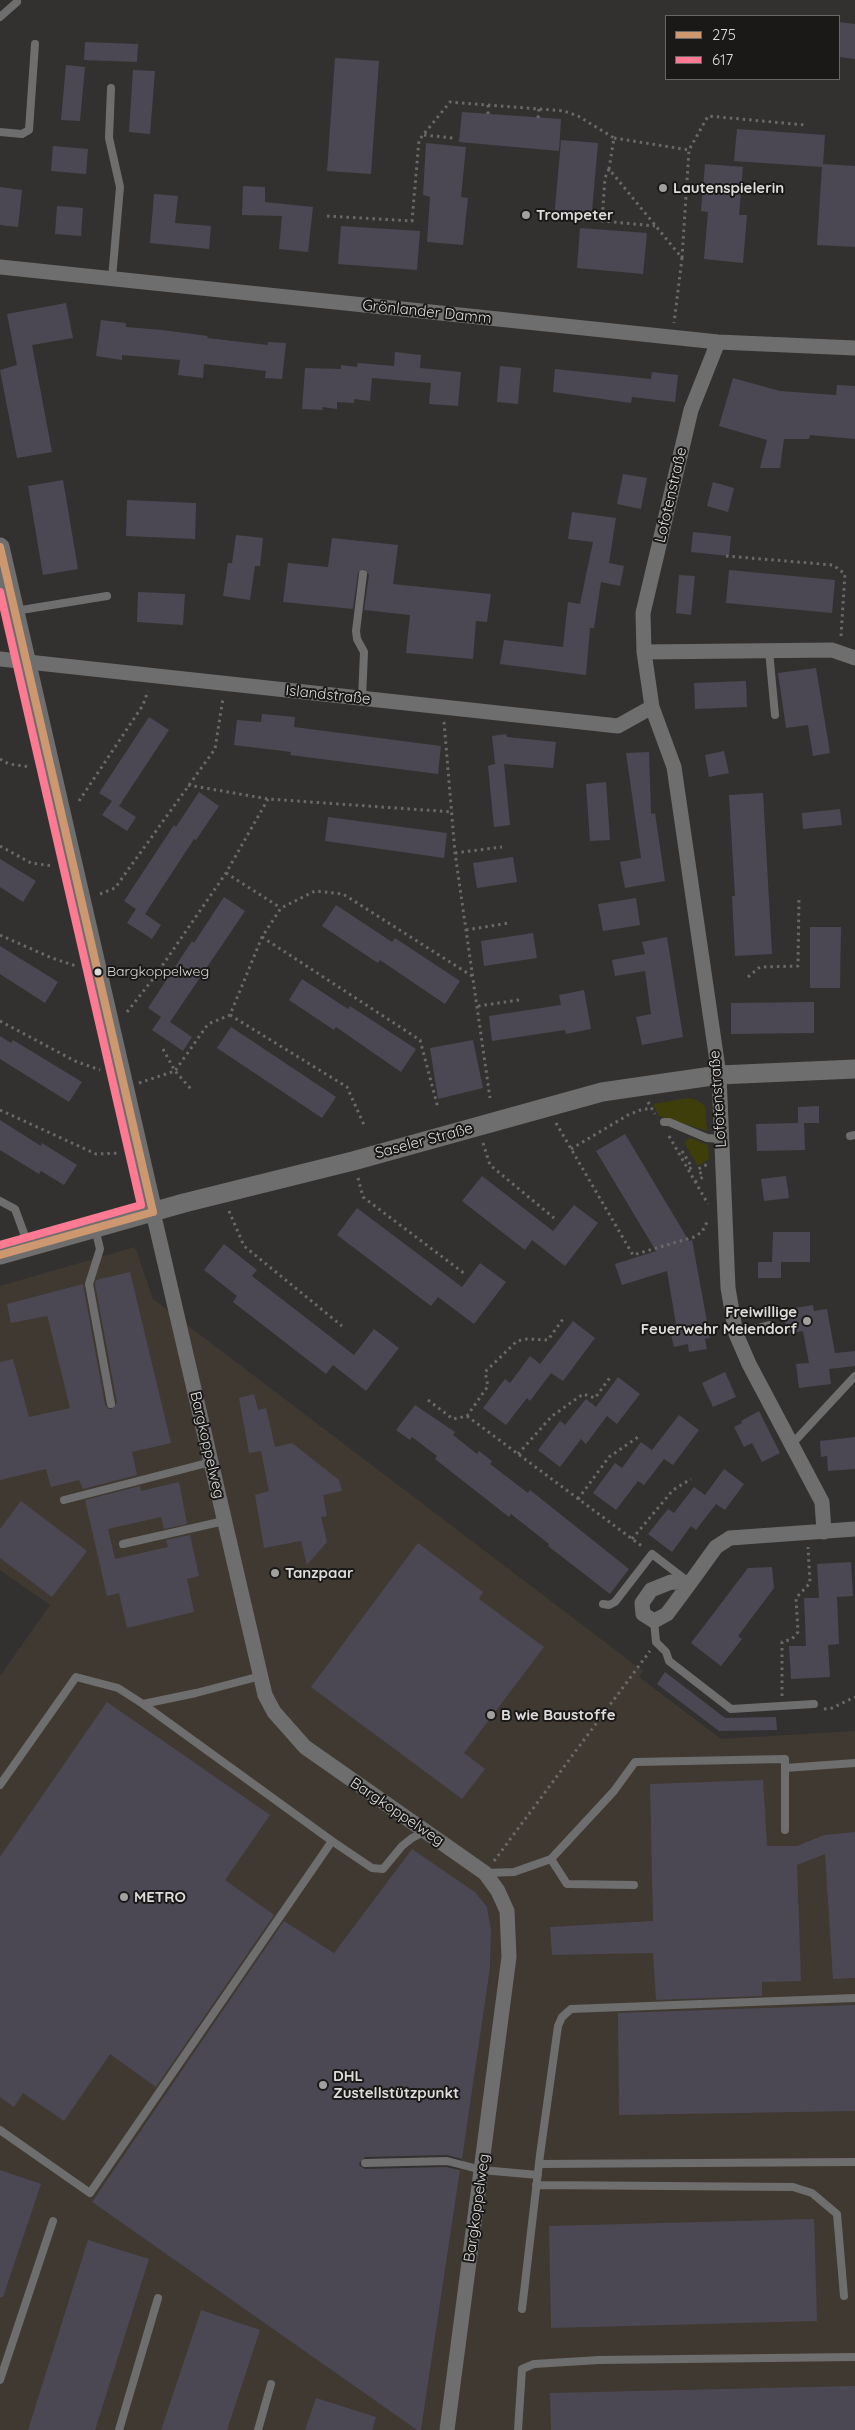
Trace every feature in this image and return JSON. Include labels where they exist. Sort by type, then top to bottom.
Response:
[{"type":"street","name":"Grönlander Damm","points":[[0,267],[718,342],[855,348]]},
{"type":"street","name":"Lofotenstraße","points":[[718,342],[691,410],[643,613],[644,652],[652,708],[674,768],[706,999],[719,1075],[728,1288],[736,1334],[749,1364],[822,1502],[824,1532]]},
{"type":"street","points":[[0,547],[153,1212]]},
{"type":"street","points":[[644,652],[832,650],[855,658]]},
{"type":"street","name":"Islandstraße","points":[[0,658],[618,726],[652,708]]},
{"type":"street","name":"Saseler Straße","points":[[0,1256],[153,1212],[602,1092],[719,1075],[855,1070]]},
{"type":"street","name":"Bargkoppelweg","points":[[153,1212],[265,1694],[274,1712],[305,1747],[485,1873],[498,1891],[507,1911],[509,1957],[447,2430]]},
{"type":"street","points":[[690,1583],[662,1584],[647,1594],[642,1603],[645,1617],[654,1621],[667,1614],[690,1583],[716,1547],[725,1540],[735,1537],[855,1530]]},
{"type":"lane","points":[[0,17],[17,2]]},
{"type":"lane","points":[[0,132],[22,134],[29,130],[35,44]]},
{"type":"lane","points":[[111,88],[109,138],[120,188],[112,278]]},
{"type":"lane","points":[[362,699],[364,652],[357,638],[356,631],[363,574]]},
{"type":"lane","points":[[15,611],[107,596]]},
{"type":"lane","points":[[769,650],[775,715]]},
{"type":"lane","points":[[662,1124],[669,1122],[707,1138],[722,1139]]},
{"type":"lane","points":[[0,1201],[15,1210],[29,1247]]},
{"type":"lane","points":[[95,1228],[100,1249],[89,1284],[111,1404]]},
{"type":"lane","points":[[736,1334],[769,1325]]},
{"type":"lane","points":[[792,1444],[855,1376]]},
{"type":"lane","points":[[64,1500],[210,1462]]},
{"type":"lane","points":[[123,1544],[224,1521]]},
{"type":"lane","points":[[603,1604],[609,1605],[615,1602],[652,1554],[690,1583]]},
{"type":"lane","points":[[654,1621],[656,1642],[666,1652],[669,1661],[731,1709],[814,1704]]},
{"type":"lane","points":[[143,1704],[169,1700],[261,1676]]},
{"type":"lane","points":[[0,1785],[76,1677],[118,1688],[143,1704],[372,1868],[383,1869],[402,1846],[426,1831]]},
{"type":"lane","points":[[485,1873],[514,1872],[551,1859],[614,1791],[635,1762],[785,1760],[785,1830]]},
{"type":"lane","points":[[785,1768],[855,1763]]},
{"type":"lane","points":[[0,2130],[90,2193],[332,1841]]},
{"type":"lane","points":[[551,1859],[567,1884],[634,1885]]},
{"type":"lane","points":[[522,2309],[536,2185],[558,2026],[562,2017],[571,2009],[855,1998]]},
{"type":"lane","points":[[365,2163],[447,2161],[482,2170],[538,2175]]},
{"type":"lane","points":[[539,2164],[855,2162]]},
{"type":"lane","points":[[536,2185],[793,2187],[812,2193],[838,2214],[844,2296]]},
{"type":"lane","points":[[0,2380],[53,2221]]},
{"type":"lane","points":[[119,2430],[158,2298]]},
{"type":"lane","points":[[518,2430],[522,2369],[534,2364],[600,2360],[855,2357]]},
{"type":"lane","points":[[258,2430],[271,2384]]},
{"type":"path","points":[[327,216],[412,221],[419,140],[450,102],[564,111],[614,138],[689,150]]},
{"type":"path","points":[[488,105],[488,114]]},
{"type":"path","points":[[538,109],[538,118]]},
{"type":"path","points":[[673,337],[682,258],[689,150],[708,116],[805,125]]},
{"type":"path","points":[[423,135],[453,138]]},
{"type":"path","points":[[614,138],[609,169],[605,178],[602,221],[656,226]]},
{"type":"path","points":[[609,169],[682,258]]},
{"type":"path","points":[[726,556],[833,565],[845,574],[840,653]]},
{"type":"path","points":[[100,894],[115,888],[215,749],[225,684]]},
{"type":"path","points":[[79,801],[143,705],[148,694]]},
{"type":"path","points":[[443,707],[455,853],[490,1098]]},
{"type":"path","points":[[0,759],[9,764],[31,767]]},
{"type":"path","points":[[188,786],[268,799],[453,812]]},
{"type":"path","points":[[127,1012],[153,980],[226,873],[268,799]]},
{"type":"path","points":[[0,846],[32,863],[53,866]]},
{"type":"path","points":[[455,853],[502,847]]},
{"type":"path","points":[[226,873],[281,908]]},
{"type":"path","points":[[142,1081],[175,1071],[208,1024],[230,1015],[262,937],[281,908],[315,891],[343,894],[472,976]]},
{"type":"path","points":[[748,978],[760,968],[798,966],[799,896]]},
{"type":"path","points":[[466,930],[509,923]]},
{"type":"path","points":[[0,935],[52,958],[76,966]]},
{"type":"path","points":[[262,937],[420,1040],[438,1108]]},
{"type":"path","points":[[478,1006],[519,1000]]},
{"type":"path","points":[[230,1015],[347,1087],[365,1128]]},
{"type":"path","points":[[0,1021],[75,1061],[100,1070]]},
{"type":"path","points":[[163,1049],[175,1071],[191,1089]]},
{"type":"path","points":[[647,1100],[710,1210]]},
{"type":"path","points":[[571,1149],[628,1115],[643,1109],[651,1109]]},
{"type":"path","points":[[0,1110],[96,1154],[120,1153]]},
{"type":"path","points":[[556,1123],[633,1255],[702,1232],[709,1215]]},
{"type":"path","points":[[482,1141],[490,1165],[554,1218]]},
{"type":"path","points":[[682,1151],[692,1167],[688,1170]]},
{"type":"path","points":[[357,1175],[363,1197],[465,1274]]},
{"type":"path","points":[[229,1211],[244,1246],[342,1326]]},
{"type":"path","points":[[428,1400],[453,1419],[467,1416],[488,1386],[485,1372],[517,1341],[527,1339],[548,1340],[563,1320]]},
{"type":"path","points":[[518,1454],[552,1416],[583,1394],[595,1398],[611,1376]]},
{"type":"path","points":[[467,1416],[652,1554]]},
{"type":"path","points":[[578,1499],[609,1457],[642,1435]]},
{"type":"path","points":[[632,1540],[674,1490],[691,1479]]},
{"type":"path","points":[[782,1706],[782,1642],[792,1639],[798,1632],[796,1598],[810,1583],[807,1533]]},
{"type":"path","points":[[485,1873],[656,1642]]},
{"type":"path","points":[[814,1704],[819,1710],[832,1708],[855,1696]]},
{"type":"shaded area","points":[[688,1098],[697,1100],[705,1106],[707,1131],[659,1116],[653,1104]]},
{"type":"shaded area","points":[[691,1138],[708,1145],[709,1159],[698,1166],[684,1142]]},
{"type":"shaded area","points":[[135,1247],[153,1299],[643,1671],[639,1677],[721,1739],[855,1731],[855,2430],[421,2430],[490,1968],[491,1931],[487,1907],[475,1892],[412,1849],[334,1953],[287,1923],[92,2202],[417,2430],[0,2430],[0,1676],[50,1605],[0,1570],[0,1286]]},
{"type":"building","points":[[840,22],[855,24],[855,59],[840,57]]},
{"type":"building","points":[[85,42],[138,44],[137,62],[84,60]]},
{"type":"building","points":[[335,58],[379,61],[371,174],[327,171]]},
{"type":"building","points":[[66,65],[85,67],[80,121],[61,120]]},
{"type":"building","points":[[133,70],[155,71],[150,134],[129,132]]},
{"type":"building","points":[[462,112],[561,119],[559,151],[459,142]]},
{"type":"building","points":[[737,129],[825,135],[823,164],[855,166],[855,247],[817,245],[822,167],[734,161]]},
{"type":"building","points":[[561,140],[598,143],[591,222],[554,219]]},
{"type":"building","points":[[426,143],[466,147],[461,197],[468,198],[463,245],[427,242],[430,197],[423,195]]},
{"type":"building","points":[[53,146],[88,149],[86,174],[51,171]]},
{"type":"building","points":[[705,164],[743,167],[739,215],[747,215],[743,263],[704,259],[708,212],[701,211]]},
{"type":"building","points":[[243,186],[265,187],[265,202],[313,207],[308,252],[279,249],[282,216],[242,215]]},
{"type":"building","points":[[0,187],[22,190],[18,227],[0,225]]},
{"type":"building","points":[[154,194],[178,196],[175,223],[211,226],[209,249],[150,243]]},
{"type":"building","points":[[57,206],[83,208],[81,236],[55,234]]},
{"type":"building","points":[[341,226],[420,231],[417,270],[338,264]]},
{"type":"building","points":[[580,228],[647,233],[643,274],[577,268]]},
{"type":"building","points":[[66,303],[73,338],[32,345],[52,452],[17,458],[0,370],[17,365],[7,314]]},
{"type":"building","points":[[101,320],[126,323],[126,327],[208,336],[207,338],[268,345],[268,342],[286,343],[282,379],[265,378],[266,371],[204,364],[203,378],[178,375],[180,360],[122,355],[122,360],[96,356]]},
{"type":"building","points":[[395,352],[421,355],[420,368],[461,372],[458,406],[429,404],[431,383],[372,378],[370,401],[354,399],[354,403],[337,402],[337,409],[322,407],[323,410],[302,409],[305,368],[341,369],[341,365],[357,367],[358,363],[394,366]]},
{"type":"building","points":[[500,366],[521,368],[518,404],[497,402]]},
{"type":"building","points":[[555,369],[651,379],[652,372],[678,375],[675,402],[632,397],[631,403],[553,392]]},
{"type":"building","points":[[733,378],[780,391],[836,395],[837,385],[855,386],[855,439],[810,435],[809,439],[784,439],[780,468],[760,468],[767,440],[719,426]]},
{"type":"building","points":[[623,474],[647,478],[641,509],[617,504]]},
{"type":"building","points":[[63,480],[78,569],[43,575],[28,486]]},
{"type":"building","points":[[713,482],[734,488],[728,512],[707,506]]},
{"type":"building","points":[[127,500],[196,503],[195,539],[126,536]]},
{"type":"building","points":[[572,512],[616,518],[609,563],[624,566],[620,586],[601,582],[594,628],[590,628],[586,675],[500,664],[504,640],[563,647],[568,602],[580,604],[593,542],[568,539]]},
{"type":"building","points":[[693,532],[731,536],[729,556],[691,552]]},
{"type":"building","points":[[236,535],[263,538],[260,566],[255,566],[250,600],[223,596],[228,563],[232,563]]},
{"type":"building","points":[[332,538],[398,545],[393,584],[491,594],[487,622],[476,621],[473,659],[406,653],[410,615],[364,610],[369,575],[364,569],[358,573],[353,609],[283,602],[288,563],[328,567]]},
{"type":"building","points":[[729,570],[835,580],[832,613],[726,603]]},
{"type":"building","points":[[679,575],[695,576],[691,615],[676,613]]},
{"type":"building","points":[[138,592],[185,594],[183,625],[137,622]]},
{"type":"building","points":[[816,668],[830,753],[813,756],[808,725],[786,728],[778,673]]},
{"type":"building","points":[[746,681],[747,707],[695,709],[694,683]]},
{"type":"building","points":[[262,714],[295,717],[294,727],[441,746],[438,774],[290,755],[291,752],[234,745],[237,720],[261,722]]},
{"type":"building","points":[[149,717],[169,730],[119,806],[136,817],[127,831],[102,815],[112,801],[99,793]]},
{"type":"building","points":[[506,734],[507,737],[556,742],[553,768],[504,764],[510,825],[494,827],[488,766],[497,763],[495,763],[492,736]]},
{"type":"building","points":[[724,751],[729,773],[709,777],[705,755]]},
{"type":"building","points":[[649,752],[651,814],[655,813],[665,881],[625,888],[620,862],[641,858],[626,753]]},
{"type":"building","points":[[606,782],[610,840],[590,841],[586,784]]},
{"type":"building","points":[[199,792],[219,806],[196,840],[194,839],[145,914],[161,925],[152,939],[127,923],[136,909],[124,901],[174,825],[176,827]]},
{"type":"building","points":[[763,793],[772,954],[735,956],[732,896],[735,896],[729,795]]},
{"type":"building","points":[[840,809],[842,825],[803,829],[802,813]]},
{"type":"building","points":[[328,817],[447,833],[444,858],[325,841]]},
{"type":"building","points":[[513,857],[517,882],[477,888],[473,863]]},
{"type":"building","points":[[0,859],[36,881],[23,902],[0,887]]},
{"type":"building","points":[[224,897],[245,911],[170,1022],[192,1037],[183,1051],[152,1030],[161,1017],[148,1008],[192,941],[194,943]]},
{"type":"building","points":[[636,898],[640,925],[603,931],[598,904]]},
{"type":"building","points":[[336,905],[392,942],[395,938],[460,981],[445,1004],[380,960],[378,963],[322,926]]},
{"type":"building","points":[[810,927],[841,927],[840,988],[810,988]]},
{"type":"building","points":[[533,933],[537,958],[484,966],[481,941]]},
{"type":"building","points":[[667,937],[683,1037],[642,1045],[636,1017],[651,1014],[645,971],[615,976],[612,960],[645,954],[642,942]]},
{"type":"building","points":[[0,946],[58,982],[45,1003],[0,974]]},
{"type":"building","points":[[302,979],[348,1009],[350,1006],[416,1049],[401,1072],[336,1027],[334,1030],[289,1000]]},
{"type":"building","points":[[584,990],[591,1029],[566,1034],[565,1030],[492,1041],[489,1016],[561,1005],[559,995]]},
{"type":"building","points":[[814,1002],[814,1033],[731,1034],[731,1003]]},
{"type":"building","points":[[231,1027],[336,1097],[322,1118],[217,1048]]},
{"type":"building","points":[[0,1036],[11,1043],[13,1040],[82,1082],[69,1102],[0,1059]]},
{"type":"building","points":[[473,1040],[483,1088],[438,1099],[430,1048]]},
{"type":"building","points":[[819,1106],[819,1123],[804,1123],[805,1150],[757,1151],[756,1124],[798,1123],[798,1107]]},
{"type":"building","points":[[0,1120],[41,1146],[42,1143],[77,1165],[64,1185],[41,1171],[39,1174],[0,1150]]},
{"type":"building","points":[[625,1134],[689,1241],[692,1240],[710,1338],[705,1339],[707,1349],[689,1352],[688,1344],[674,1347],[669,1326],[676,1324],[667,1271],[622,1285],[615,1264],[656,1251],[596,1151]]},
{"type":"building","points":[[482,1176],[553,1231],[574,1205],[598,1223],[565,1266],[532,1240],[525,1250],[462,1201]]},
{"type":"building","points":[[786,1176],[789,1198],[764,1201],[761,1179]]},
{"type":"building","points":[[357,1208],[462,1287],[480,1263],[506,1282],[474,1324],[438,1297],[431,1306],[337,1235]]},
{"type":"building","points":[[773,1232],[810,1232],[810,1262],[772,1262]]},
{"type":"building","points":[[224,1244],[257,1270],[252,1276],[354,1355],[374,1329],[399,1348],[366,1391],[333,1365],[326,1374],[233,1302],[237,1296],[204,1270]]},
{"type":"building","points":[[758,1262],[781,1262],[781,1278],[758,1278]]},
{"type":"building","points":[[130,1272],[171,1443],[132,1452],[137,1475],[83,1489],[79,1480],[51,1487],[46,1469],[0,1480],[0,1362],[13,1359],[29,1417],[70,1408],[47,1316],[11,1323],[7,1304],[83,1284],[105,1405],[112,1409],[117,1403],[95,1284],[96,1280]]},
{"type":"building","points":[[813,1305],[814,1311],[827,1309],[835,1353],[855,1351],[855,1366],[829,1369],[831,1384],[799,1388],[796,1364],[809,1363],[803,1331],[787,1334],[783,1310]]},
{"type":"building","points":[[573,1321],[595,1338],[563,1381],[551,1373],[530,1401],[527,1398],[506,1425],[483,1408],[505,1379],[510,1383],[530,1356],[540,1364]]},
{"type":"building","points":[[725,1372],[736,1397],[713,1407],[702,1383]]},
{"type":"building","points":[[618,1377],[640,1394],[617,1424],[607,1416],[586,1444],[581,1439],[560,1467],[538,1450],[560,1421],[565,1425],[586,1399],[596,1407]]},
{"type":"building","points":[[254,1394],[258,1410],[266,1408],[275,1447],[292,1443],[339,1480],[342,1491],[323,1495],[327,1516],[321,1517],[327,1542],[307,1565],[301,1541],[264,1548],[255,1495],[269,1491],[261,1451],[249,1453],[239,1398]]},
{"type":"building","points":[[415,1405],[455,1432],[453,1435],[477,1454],[479,1451],[492,1461],[490,1464],[528,1493],[530,1490],[629,1569],[610,1594],[548,1546],[549,1544],[511,1514],[509,1517],[435,1459],[437,1456],[412,1437],[410,1440],[396,1430]]},
{"type":"building","points":[[759,1411],[780,1453],[762,1462],[752,1443],[744,1447],[734,1427]]},
{"type":"building","points":[[679,1415],[699,1430],[673,1465],[664,1459],[644,1485],[638,1481],[616,1510],[593,1493],[615,1463],[622,1468],[641,1442],[652,1450]]},
{"type":"building","points":[[855,1437],[855,1469],[828,1471],[827,1456],[821,1457],[820,1441]]},
{"type":"building","points":[[724,1469],[744,1484],[725,1510],[716,1504],[696,1530],[691,1526],[672,1552],[648,1534],[668,1509],[674,1513],[694,1487],[705,1495]]},
{"type":"building","points":[[179,1482],[187,1524],[164,1529],[161,1517],[108,1529],[115,1559],[168,1547],[166,1540],[190,1535],[199,1576],[187,1579],[194,1612],[127,1628],[119,1593],[107,1596],[85,1500],[140,1486],[141,1491]]},
{"type":"building","points":[[21,1501],[87,1551],[52,1597],[0,1558],[0,1529]]},
{"type":"building","points":[[418,1543],[483,1592],[479,1599],[544,1647],[464,1753],[485,1769],[462,1799],[311,1687]]},
{"type":"building","points":[[851,1562],[853,1596],[837,1597],[839,1644],[828,1645],[830,1677],[791,1679],[789,1646],[806,1646],[804,1598],[819,1598],[817,1564]]},
{"type":"building","points":[[772,1567],[774,1588],[738,1636],[742,1639],[721,1666],[691,1643],[748,1568]]},
{"type":"building","points":[[665,1672],[725,1718],[776,1717],[777,1730],[719,1731],[657,1684]]},
{"type":"building","name":"METRO","points":[[107,1702],[270,1815],[225,1880],[274,1915],[156,2087],[110,2054],[64,2121],[23,2093],[14,2107],[0,2097],[0,1857]]},
{"type":"building","points":[[763,1780],[767,1846],[797,1846],[824,1835],[855,1832],[855,1978],[833,1979],[825,1854],[797,1865],[801,1981],[762,1982],[762,1996],[656,2000],[653,1953],[552,1955],[550,1927],[653,1921],[650,1784]]},
{"type":"building","name":"DHL Zustellstützpunkt","points":[[412,1849],[475,1892],[487,1907],[491,1930],[490,1968],[462,2159],[447,2155],[365,2157],[359,2163],[365,2169],[446,2167],[460,2170],[421,2430],[417,2430],[92,2202],[284,1921],[334,1953]]},
{"type":"building","points":[[855,2005],[855,2111],[619,2115],[618,2013]]},
{"type":"building","points":[[0,2170],[41,2184],[3,2297],[0,2297]]},
{"type":"building","points":[[814,2219],[817,2321],[551,2328],[549,2226]]},
{"type":"building","points":[[88,2240],[149,2259],[95,2430],[28,2430]]},
{"type":"building","points":[[201,2310],[260,2330],[227,2430],[161,2430]]},
{"type":"building","points":[[855,2386],[855,2430],[551,2430],[550,2393]]},
{"type":"building","points":[[316,2398],[376,2417],[372,2430],[305,2430]]},
{"type":"transit line","name":"275","points":[[0,547],[153,1212]]},
{"type":"transit line","name":"617","points":[[0,592],[141,1205],[0,1245]]},
{"type":"transit line","name":"275","points":[[0,1255],[153,1212]]},
{"type":"place","name":"Lautenspielerin","points":[[663,188]]},
{"type":"place","name":"Trompeter","points":[[526,215]]},
{"type":"place","name":"Bargkoppelweg","points":[[98,972]]},
{"type":"place","name":"Freiwillige Feuerwehr Meiendorf","points":[[807,1321]]},
{"type":"place","name":"Tanzpaar","points":[[275,1573]]},
{"type":"place","name":"B wie Baustoffe","points":[[491,1715]]},
{"type":"place","name":"METRO","points":[[124,1897]]},
{"type":"place","name":"DHL Zustellstützpunkt","points":[[323,2085]]}]
